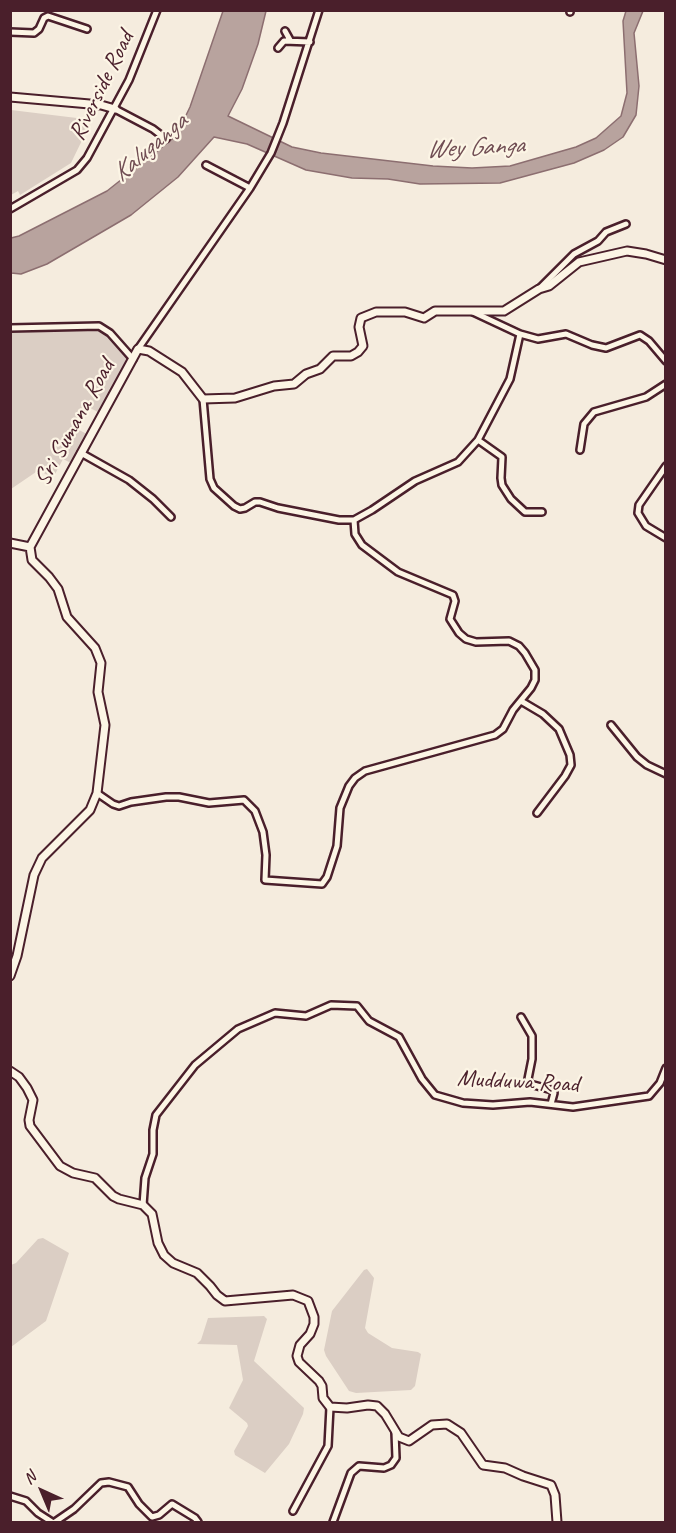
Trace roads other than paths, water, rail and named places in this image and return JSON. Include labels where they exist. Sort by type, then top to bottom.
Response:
[{"type":"street","name":"Riverside Road","points":[[10,209],[77,170],[87,158],[129,80],[157,10]]},
{"type":"street","points":[[320,10],[271,153],[250,188],[138,348],[149,351],[182,372],[203,399],[210,479],[214,488],[240,509],[260,502],[278,508],[339,520],[354,520],[416,481],[458,462],[478,440],[510,379],[520,334]]},
{"type":"street","points":[[10,32],[34,33],[39,29],[44,18],[48,16],[87,29]]},
{"type":"street","points":[[285,31],[290,40]]},
{"type":"street","points":[[278,48],[284,41],[310,42]]},
{"type":"street","points":[[10,97],[101,105],[115,109],[153,129],[166,139]]},
{"type":"street","points":[[206,165],[250,188]]},
{"type":"street","points":[[203,399],[235,398],[274,386],[294,384],[306,374],[321,369],[333,356],[351,356],[363,345],[359,327],[361,318],[376,312],[405,312],[424,318],[435,311],[504,311],[539,289],[574,254],[598,241],[606,232],[626,224]]},
{"type":"street","points":[[539,289],[549,286],[579,262],[602,258],[619,251],[646,254],[666,260]]},
{"type":"street","points":[[473,312],[520,334],[538,339],[566,334],[606,348],[634,335],[640,335],[649,341],[666,361]]},
{"type":"street","points":[[10,328],[99,326],[110,333],[133,358]]},
{"type":"street","name":"Sri Sumana Road","points":[[30,547],[138,348]]},
{"type":"street","points":[[580,450],[584,424],[594,412],[646,397],[666,384]]},
{"type":"street","points":[[478,440],[502,457],[502,485],[511,499],[525,512],[542,512]]},
{"type":"street","points":[[81,453],[129,480],[153,499],[171,518]]},
{"type":"street","points":[[666,466],[639,505],[638,513],[640,520],[646,526],[666,538]]},
{"type":"street","points":[[97,793],[119,806],[166,797],[209,803],[244,800],[255,811],[263,832],[266,855],[265,880],[322,884],[327,877],[337,846],[339,808],[355,778],[365,771],[495,735],[503,729],[513,710],[522,701],[535,680],[535,670],[525,652],[509,641],[476,642],[466,639],[450,619],[455,601],[453,595],[398,572],[362,545],[355,534],[354,520]]},
{"type":"street","points":[[10,543],[30,547],[32,560],[58,590],[67,617],[91,641],[101,663],[98,692],[105,725],[97,793],[90,810],[42,858],[34,875],[17,956],[10,976]]},
{"type":"street","points":[[522,701],[543,714],[559,729],[570,755],[571,765],[565,776],[537,813]]},
{"type":"street","points":[[611,725],[637,757],[647,765],[666,774]]},
{"type":"street","name":"Mudduwa Road","points":[[143,1205],[145,1178],[153,1154],[153,1130],[156,1115],[195,1065],[238,1029],[275,1014],[306,1016],[331,1005],[357,1006],[369,1022],[399,1037],[422,1079],[435,1095],[463,1103],[493,1105],[530,1102],[573,1107],[649,1096],[660,1083],[666,1068]]},
{"type":"street","points":[[521,1017],[532,1036],[532,1059],[528,1079],[530,1084],[554,1092],[551,1104]]},
{"type":"street","points":[[10,1071],[19,1077],[33,1100],[30,1126],[60,1166],[73,1173],[95,1178],[112,1196],[143,1205],[153,1214],[158,1243],[164,1255],[174,1263],[197,1273],[225,1301],[293,1294],[308,1301],[314,1324],[310,1334],[300,1345],[297,1356],[299,1362],[319,1381],[323,1398],[330,1407],[328,1446],[293,1511]]},
{"type":"street","points":[[330,1407],[377,1406],[385,1414],[399,1437],[409,1441],[432,1425],[447,1424],[461,1433],[483,1465],[506,1468],[551,1485],[555,1495],[557,1522]]},
{"type":"street","points":[[333,1522],[351,1473],[360,1466],[384,1468],[391,1465],[396,1458],[395,1432]]},
{"type":"street","points":[[10,1496],[26,1501],[38,1514],[53,1522],[74,1509],[101,1483],[109,1482],[128,1487],[139,1504],[152,1517],[159,1515],[172,1504],[198,1522]]},
{"type":"water label","name":"Kaluganga","points":[[150,148]]},
{"type":"water label","name":"Wey Ganga","points":[[475,148]]}]
